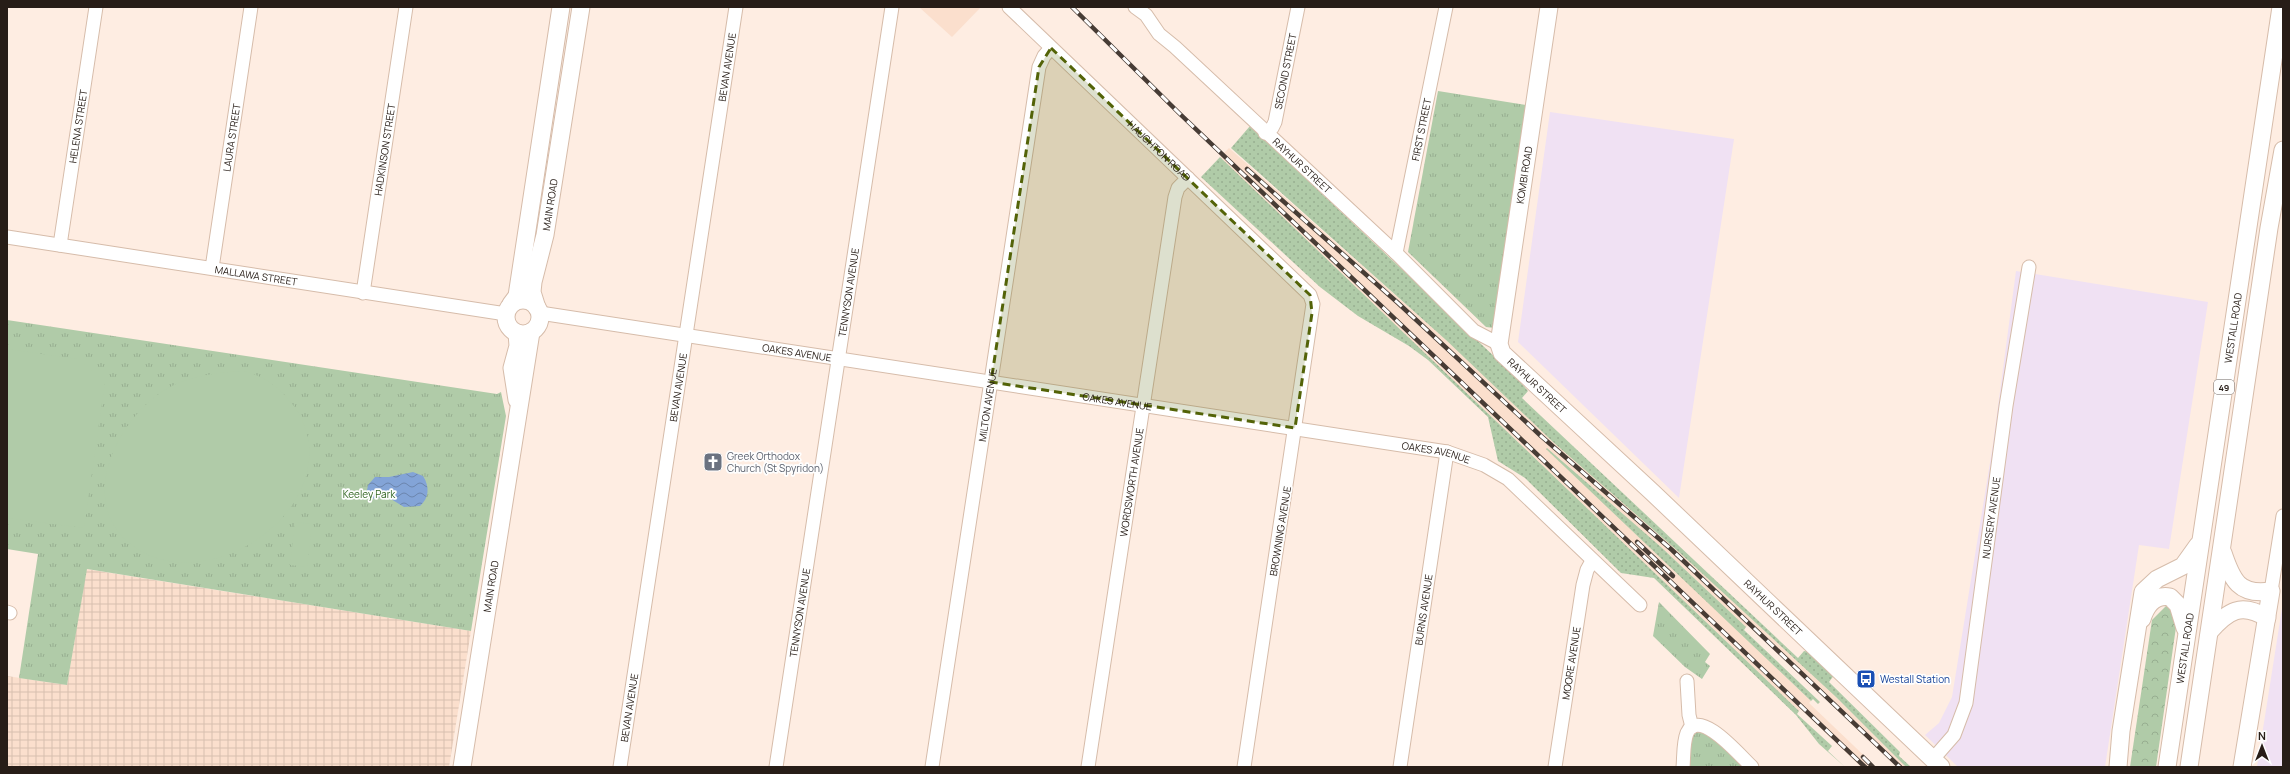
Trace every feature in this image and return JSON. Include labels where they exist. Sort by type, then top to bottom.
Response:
[{"type":"main road","name":"MAIN ROAD","points":[[509,309],[518,296],[562,7]]},
{"type":"main road","name":"MAIN ROAD","points":[[539,310],[532,292],[533,282],[545,235],[581,7]]},
{"type":"main road","name":"KOMBI ROAD","points":[[1499,344],[1549,7]]},
{"type":"main road","name":"WESTALL ROAD","points":[[2167,767],[2281,7]]},
{"type":"main road","points":[[548,97],[567,100]]},
{"type":"main road","name":"49","points":[[2189,767],[2269,228],[2283,150]]},
{"type":"main road","points":[[522,300],[528,300],[539,310],[538,324],[524,332],[508,325],[509,309],[522,300]]},
{"type":"main road","name":"MAIN ROAD","points":[[462,767],[518,406],[512,368],[524,332]]},
{"type":"main road","name":"RAYHUR STREET","points":[[1499,344],[1502,353],[1510,361],[1652,492],[1937,763]]},
{"type":"main road","points":[[2118,767],[2120,731],[2143,592],[2157,580],[2183,566],[2192,556],[2202,540]]},
{"type":"main road","points":[[2222,551],[2232,577],[2241,588],[2257,592],[2271,591],[2242,767]]},
{"type":"main road","points":[[2136,637],[2146,609],[2155,598],[2164,595],[2170,596],[2178,605],[2187,634]]},
{"type":"main road","points":[[2210,631],[2227,614],[2238,610],[2253,611],[2267,618]]},
{"type":"street","name":"HELENA STREET","points":[[60,245],[96,7]]},
{"type":"street","name":"LAURA STREET","points":[[212,268],[251,7]]},
{"type":"street","name":"HADKINSON STREET","points":[[363,293],[406,7]]},
{"type":"street","name":"BEVAN AVENUE","points":[[620,767],[736,7]]},
{"type":"street","name":"TENNYSON AVENUE","points":[[776,767],[892,7]]},
{"type":"street","name":"HAUGHTON ROAD","points":[[1009,7],[1310,295]]},
{"type":"street","name":"RAYHUR STREET","points":[[1135,7],[1148,11],[1159,34],[1175,47],[1396,253],[1474,331],[1499,344]]},
{"type":"street","name":"SECOND STREET","points":[[1265,132],[1272,128],[1275,122],[1298,7]]},
{"type":"street","name":"FIRST STREET","points":[[1396,253],[1446,7]]},
{"type":"street","name":"MILTON AVENUE","points":[[932,767],[1039,66],[1044,56],[1051,48]]},
{"type":"street","name":"WORDSWORTH AVENUE","points":[[1088,767],[1175,197],[1178,188],[1188,178]]},
{"type":"street","name":"MALLAWA STREET","points":[[7,237],[212,268],[363,293],[509,309]]},
{"type":"street","name":"NURSERY AVENUE","points":[[1937,763],[1954,735],[1966,703],[2006,406],[2029,267]]},
{"type":"street","name":"BROWNING AVENUE","points":[[1244,767],[1312,313],[1313,304],[1310,295]]},
{"type":"street","name":"OAKES AVENUE","points":[[539,310],[686,336],[1447,452],[1484,465],[1508,479],[1592,561],[1640,605]]},
{"type":"street","name":"BURNS AVENUE","points":[[1400,767],[1447,452]]},
{"type":"street","points":[[2271,591],[2283,516]]},
{"type":"street","name":"MOORE AVENUE","points":[[1555,767],[1583,585],[1587,570],[1592,561]]},
{"type":"street","points":[[1687,681],[1689,715],[1692,727]]},
{"type":"street","points":[[1683,767],[1686,737],[1692,727],[1700,725],[1710,728],[1752,767]]},
{"type":"highlighted area","points":[[1051,48],[1310,295],[1312,313],[1295,428],[991,382],[1039,67]]},
{"type":"shaded area","points":[[919,7],[981,7],[952,37]]},
{"type":"shaded area","points":[[1550,112],[1734,139],[1679,498],[1518,342]]},
{"type":"shaded area","points":[[1229,148],[1446,340],[1553,442],[1641,517],[1836,697],[1906,767],[1897,767],[1748,625],[1746,627],[1661,547],[1547,448],[1811,701],[1809,703],[1876,767],[1861,767],[1801,709],[1799,711],[1220,157]]},
{"type":"shaded area","points":[[2016,271],[2208,302],[2169,549],[2139,545],[2105,767],[1958,767],[1925,735],[1939,723],[1952,697],[1993,444]]},
{"type":"shaded area","points":[[86,569],[471,631],[449,767],[7,767],[7,676],[67,685]]},
{"type":"shaded area","points":[[2283,602],[2283,767],[2257,767]]},
{"type":"green space","points":[[1438,91],[1526,105],[1494,328],[1486,327],[1408,252]]},
{"type":"green space","points":[[1250,126],[1515,376],[1528,391],[1522,398],[1798,658],[1804,651],[1811,652],[1835,674],[1829,682],[1900,752],[1899,756],[1911,767],[1906,767],[1836,697],[1680,553],[1553,442],[1446,340],[1231,148]]},
{"type":"green space","points":[[1220,157],[1799,711],[1797,714],[1832,746],[1828,751],[1845,767],[1819,744],[1796,715],[1654,578],[1621,573],[1525,478],[1498,461],[1488,417],[1428,360],[1409,346],[1358,316],[1320,287],[1201,177]]},
{"type":"green space","name":"Keeley Park","points":[[7,320],[497,394],[501,392],[506,416],[471,631],[87,569],[67,685],[19,678],[38,554],[7,549]]},
{"type":"green space","points":[[7,349],[78,359],[105,382],[84,528],[7,518]]},
{"type":"green space","points":[[243,371],[265,379],[277,388],[293,405],[306,429],[308,438],[308,470],[296,499],[276,524],[249,544],[219,558],[187,562],[156,558],[128,542],[113,524],[106,503],[105,481],[110,459],[120,437],[134,418],[150,401],[168,388],[185,380],[204,375]]},
{"type":"green space","points":[[1547,448],[1661,547],[1746,627],[1744,630],[1820,702],[1818,704],[1813,699],[1811,701],[1546,449]]},
{"type":"green space","points":[[295,522],[312,524],[307,567],[290,565]]},
{"type":"green space","points":[[1659,602],[1710,654],[1705,662],[1710,666],[1702,679],[1685,667],[1653,636]]},
{"type":"green space","points":[[2166,606],[2173,608],[2177,620],[2156,767],[2130,767],[2152,620]]},
{"type":"green space","points":[[1701,727],[1748,767],[1686,767],[1688,741]]},
{"type":"water","points":[[413,472],[423,476],[428,488],[427,496],[420,506],[404,507],[386,496],[371,499],[366,496],[368,485],[375,477],[389,477]]},
{"type":"railway","points":[[1072,7],[1180,114],[1865,767]]},
{"type":"railway","points":[[1247,169],[1398,303],[1541,436],[1672,550],[1900,767]]},
{"type":"railway","points":[[1637,542],[1673,576]]},
{"type":"railway","points":[[1863,757],[1873,767]]},
{"type":"place","name":"Greek Orthodox Church (St Spyridon)","points":[[713,462]]},
{"type":"place","name":"Westall Station","points":[[1866,679]]}]
